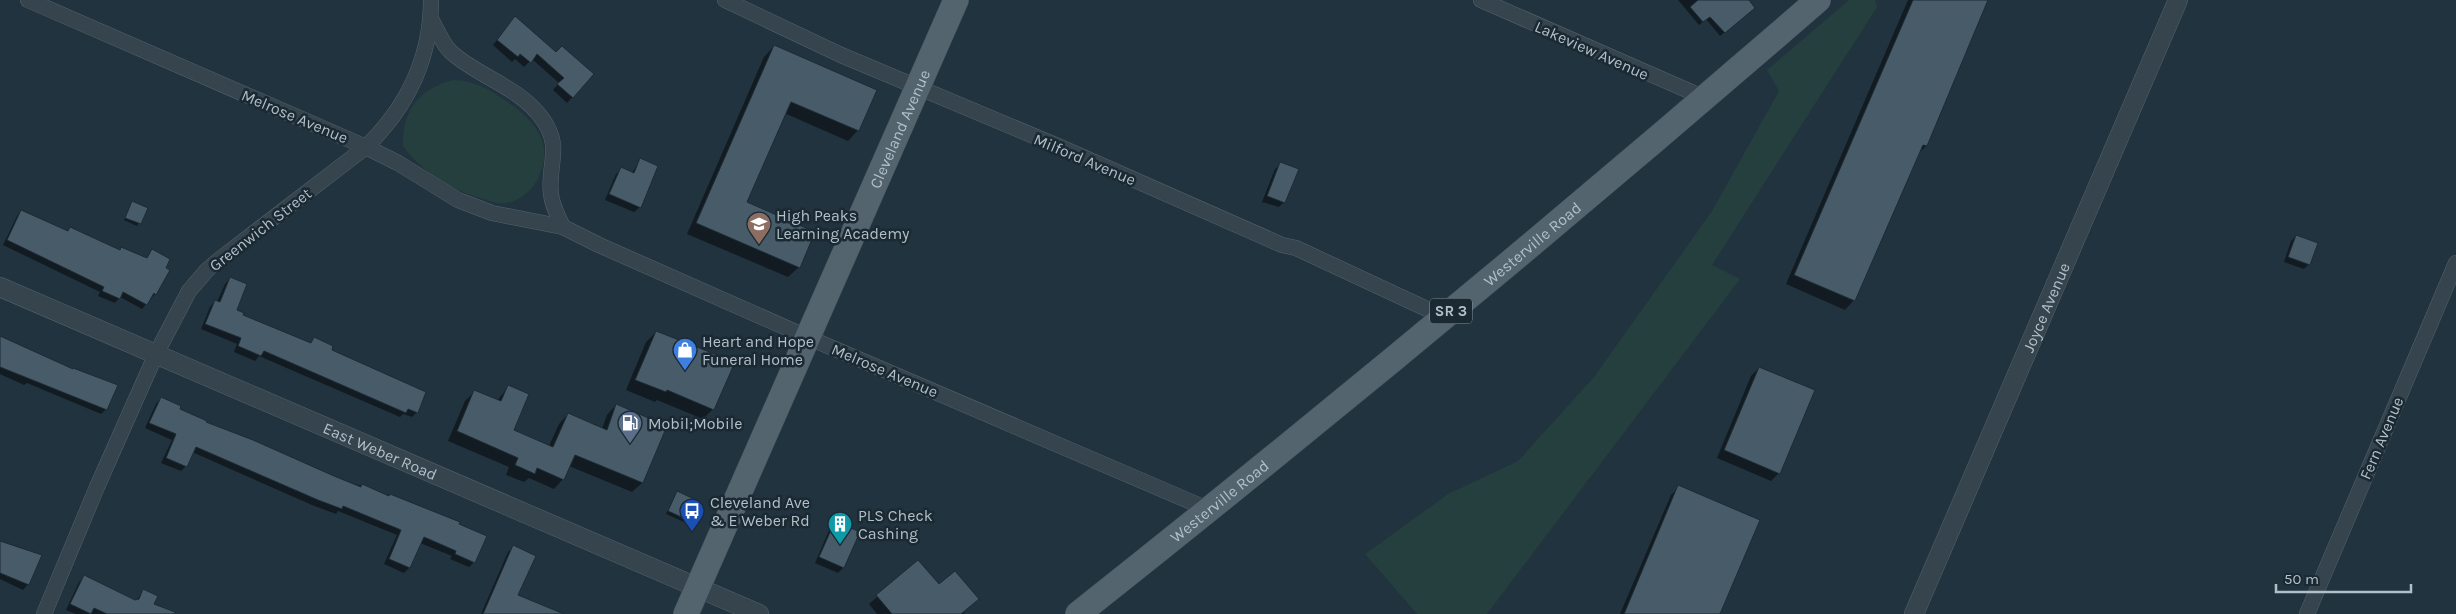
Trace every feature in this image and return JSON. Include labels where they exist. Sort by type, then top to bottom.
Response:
[{"type":"main road","name":"Cleveland Avenue","points":[[686,614],[956,0]]},
{"type":"main road","name":"Westerville Road","points":[[1078,614],[1210,510],[1444,317],[1705,98],[1818,0]]},
{"type":"street","name":"Melrose Avenue","points":[[28,0],[366,147],[398,163],[458,200],[492,213],[563,226],[599,245],[808,337],[1210,510]]},
{"type":"street","name":"Greenwich Street","points":[[44,614],[97,487],[156,354],[179,308],[207,270],[366,147],[385,128],[402,105],[414,82],[431,19],[430,0]]},
{"type":"street","name":"Milford Avenue","points":[[725,0],[917,88],[1060,147],[1282,245],[1296,248],[1444,317]]},
{"type":"street","name":"Lakeview Avenue","points":[[1481,0],[1705,98]]},
{"type":"street","name":"Joyce Avenue","points":[[1914,614],[2178,0]]},
{"type":"street","points":[[431,19],[449,51],[510,90],[540,116],[553,138],[554,158],[551,193],[554,208],[563,226]]},
{"type":"street","name":"Fern Avenue","points":[[2307,614],[2456,263]]},
{"type":"street","name":"East Weber Road","points":[[0,287],[759,614]]},
{"type":"green space","points":[[1849,0],[1875,0],[1877,7],[1712,265],[1740,279],[1487,614],[1417,614],[1365,554],[1448,494],[1518,461],[1594,377],[1712,211],[1779,91],[1767,70]]},
{"type":"green space","points":[[453,80],[476,84],[496,94],[528,119],[541,137],[544,147],[542,169],[533,186],[519,199],[503,203],[493,202],[457,189],[428,172],[403,146],[403,133],[406,122],[409,112],[415,103],[431,89]]},
{"type":"building","points":[[1698,0],[1749,0],[1755,8],[1725,33],[1710,17],[1703,22],[1690,7]]},
{"type":"building","points":[[1913,0],[1988,0],[1927,146],[1923,145],[1855,301],[1794,275]]},
{"type":"building","points":[[515,16],[556,52],[562,46],[594,74],[573,98],[557,84],[564,78],[537,54],[531,63],[520,54],[518,57],[497,40]]},
{"type":"building","points":[[774,45],[877,90],[859,131],[791,102],[747,202],[815,232],[800,268],[696,223]]},
{"type":"building","points":[[640,158],[658,166],[641,208],[609,194],[621,167],[634,173]]},
{"type":"building","points":[[1280,162],[1299,169],[1285,203],[1267,196]]},
{"type":"building","points":[[132,201],[148,208],[141,224],[125,218]]},
{"type":"building","points":[[21,210],[68,231],[70,227],[120,250],[121,247],[147,258],[152,249],[170,259],[166,268],[170,270],[156,295],[154,293],[147,305],[123,292],[120,299],[102,291],[104,287],[7,240]]},
{"type":"building","points":[[2296,235],[2318,243],[2310,265],[2288,257]]},
{"type":"building","points":[[230,277],[247,284],[237,310],[244,313],[243,315],[311,343],[314,337],[333,346],[332,350],[426,392],[418,413],[408,409],[406,413],[264,351],[261,356],[238,346],[241,338],[205,324],[215,300],[220,302]]},
{"type":"building","name":"Heart and Hope Funeral Home","points":[[656,331],[735,362],[714,410],[667,390],[666,392],[635,380]]},
{"type":"building","points":[[0,336],[73,369],[118,385],[107,410],[0,367]]},
{"type":"building","points":[[1759,367],[1815,390],[1780,474],[1724,450]]},
{"type":"building","points":[[508,385],[529,394],[514,430],[553,447],[568,413],[607,430],[616,404],[667,426],[643,483],[575,455],[564,480],[537,468],[535,474],[515,465],[518,458],[457,431],[474,390],[501,401]]},
{"type":"building","points":[[161,397],[181,406],[180,409],[206,422],[253,440],[361,487],[362,484],[460,522],[459,524],[487,536],[475,563],[455,554],[456,551],[424,537],[410,568],[389,559],[401,530],[343,506],[342,509],[318,500],[196,447],[187,467],[166,458],[176,434],[149,423]]},
{"type":"building","points":[[1678,485],[1760,520],[1720,614],[1624,614]]},
{"type":"building","points":[[677,491],[696,500],[688,520],[668,511]]},
{"type":"building","name":"PLS Check Cashing","points":[[835,521],[860,532],[844,568],[819,557]]},
{"type":"building","points":[[0,541],[42,555],[29,585],[0,573]]},
{"type":"building","points":[[513,545],[536,556],[518,595],[564,614],[483,614]]},
{"type":"building","points":[[918,560],[939,584],[955,571],[979,599],[961,614],[892,614],[876,595]]},
{"type":"building","points":[[84,575],[135,600],[139,599],[143,589],[158,596],[154,604],[175,612],[175,614],[107,614],[94,608],[91,614],[70,604]]},
{"type":"place","name":"High Peaks Learning Academy","points":[[759,245]]},
{"type":"place","name":"Heart and Hope Funeral Home","points":[[685,371]]},
{"type":"place","name":"Mobil;Mobile","points":[[630,444]]},
{"type":"place","name":"Cleveland Ave & E Weber Rd","points":[[692,532]]},
{"type":"place","name":"PLS Check Cashing","points":[[840,545]]}]
